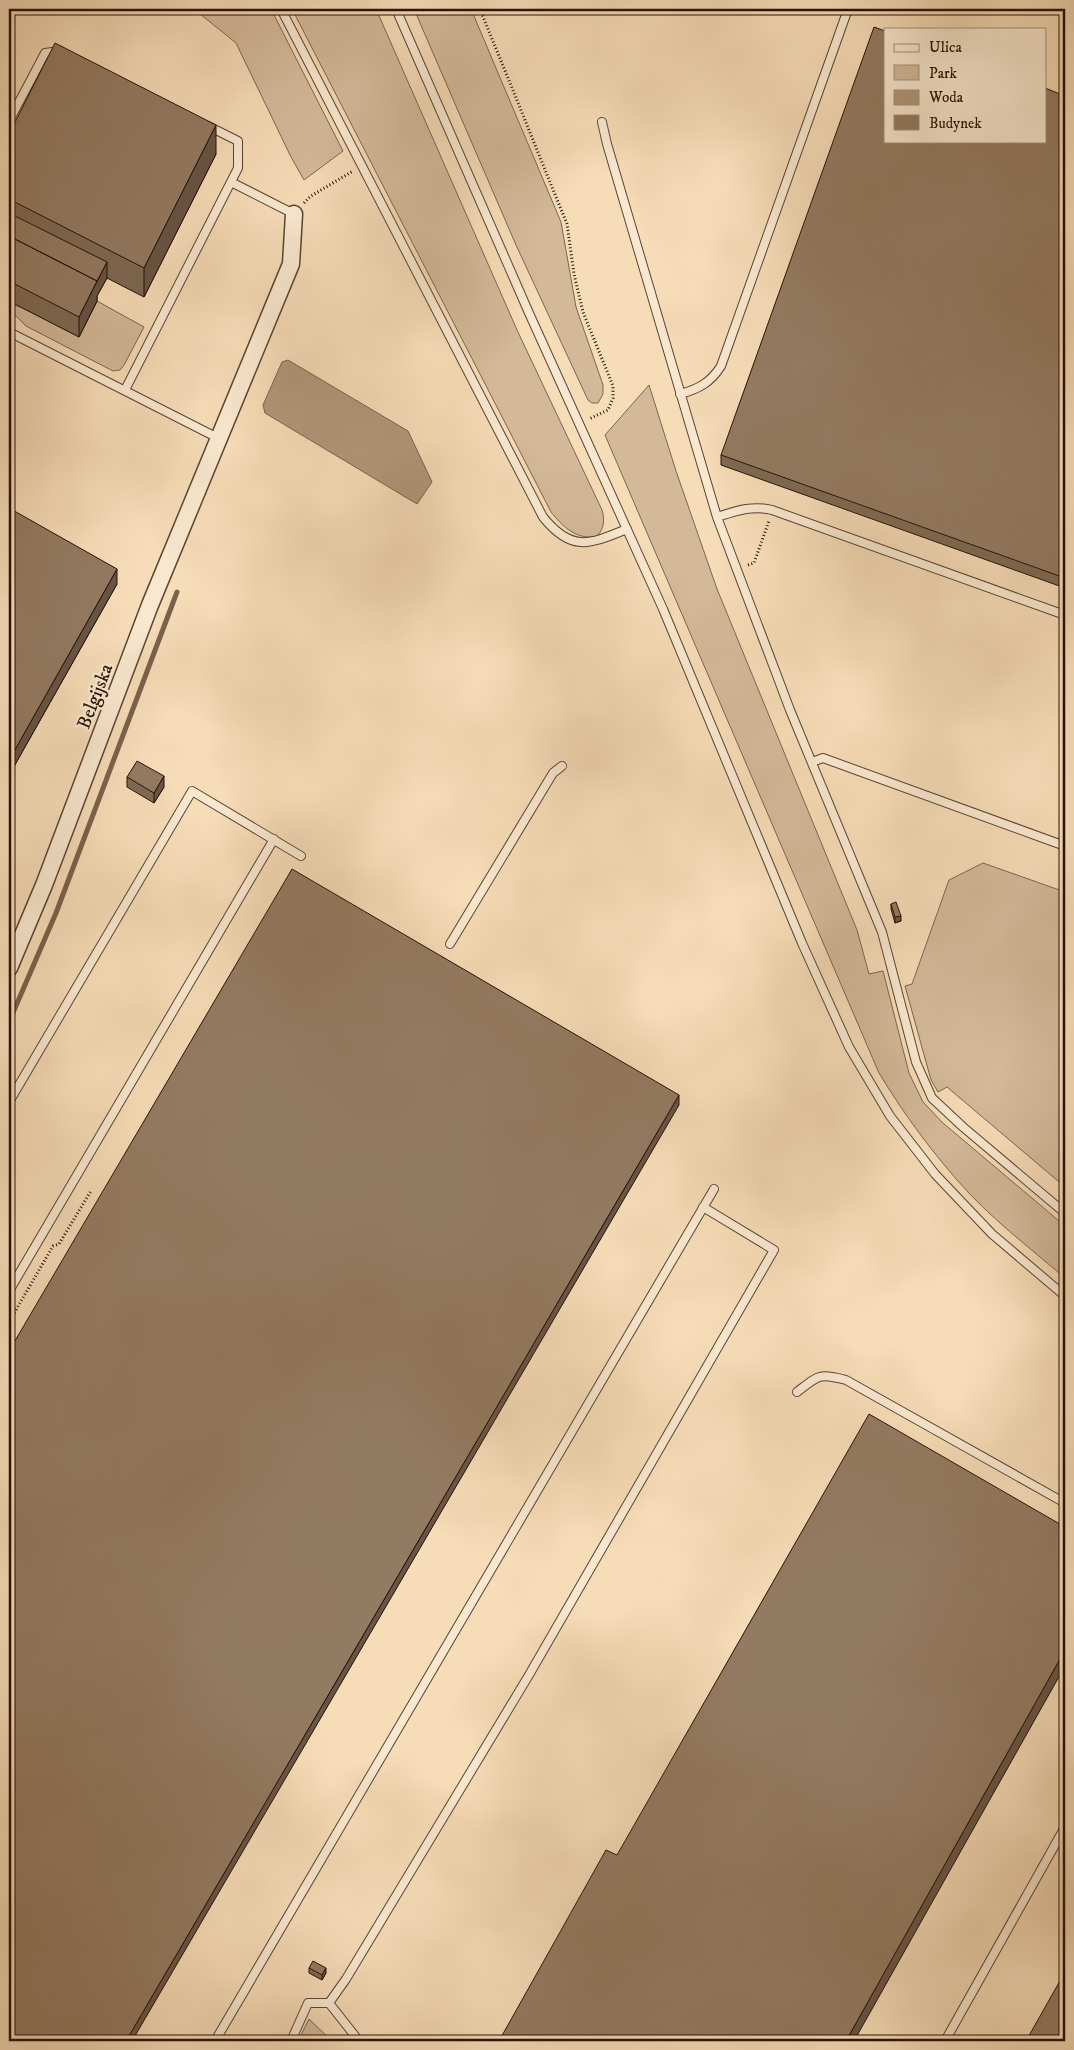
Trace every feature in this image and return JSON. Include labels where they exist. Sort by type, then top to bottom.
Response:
[{"type":"street","name":"Belgijska","points":[[9,968],[44,885],[150,605],[291,264],[294,214]]},
{"type":"lane","points":[[281,9],[543,517],[553,530],[581,543],[596,541],[628,529]]},
{"type":"lane","points":[[396,9],[465,169],[663,609],[810,961],[849,1047],[890,1116],[935,1174],[992,1234],[1065,1296]]},
{"type":"lane","points":[[680,394],[697,389],[706,383],[721,366],[759,254],[848,9]]},
{"type":"lane","points":[[1060,9],[1065,11]]},
{"type":"lane","points":[[9,121],[45,53],[65,50]]},
{"type":"lane","points":[[602,122],[717,517],[735,569],[882,932],[916,1062],[932,1098],[963,1127],[1065,1213]]},
{"type":"lane","points":[[125,390],[238,168],[238,141],[204,123]]},
{"type":"lane","points":[[232,182],[294,214]]},
{"type":"lane","points":[[9,332],[218,438]]},
{"type":"lane","points":[[717,517],[748,508],[760,507],[772,510],[1065,615]]},
{"type":"lane","points":[[812,762],[823,758],[1065,846]]},
{"type":"lane","points":[[450,944],[553,772],[562,766]]},
{"type":"lane","points":[[9,1102],[192,791],[301,856]]},
{"type":"lane","points":[[9,1291],[274,839]]},
{"type":"lane","points":[[215,2041],[714,1189]]},
{"type":"lane","points":[[329,2003],[351,1970],[529,1675],[774,1250],[703,1207]]},
{"type":"lane","points":[[796,1392],[813,1379],[826,1375],[846,1380],[1065,1503]]},
{"type":"lane","points":[[945,2041],[1065,1828]]},
{"type":"lane","points":[[291,2041],[308,2002],[329,2003],[359,2041]]},
{"type":"path","points":[[480,9],[567,224],[574,274],[583,312],[613,386],[613,398],[608,410],[579,424]]},
{"type":"path","points":[[294,214],[311,196],[362,166]]},
{"type":"path","points":[[735,569],[754,563],[772,510]]},
{"type":"path","points":[[9,1322],[53,1246],[59,1244],[91,1191]]},
{"type":"green space","points":[[194,9],[271,9],[343,151],[304,180],[236,43]]},
{"type":"green space","points":[[292,9],[376,9],[517,330],[602,510],[603,524],[597,536],[583,536],[571,531],[551,512]]},
{"type":"green space","points":[[414,9],[471,9],[561,222],[576,307],[603,385],[603,394],[598,403],[592,403],[588,400],[516,245]]},
{"type":"green space","points":[[97,301],[144,327],[120,370],[113,371],[26,326],[9,309],[9,304],[20,307],[79,337]]},
{"type":"green space","points":[[649,385],[676,471],[717,589],[857,930],[869,974],[883,971],[909,1073],[923,1102],[943,1123],[1065,1226],[1065,1278],[982,1207],[970,1194],[926,1142],[879,1073],[605,435]]},
{"type":"green space","points":[[983,863],[1065,892],[1065,1187],[947,1087],[938,1092],[931,1080],[905,986],[912,984],[949,880]]},
{"type":"green space","points":[[309,2019],[332,2041],[298,2041]]},
{"type":"water","points":[[288,360],[408,431],[432,482],[417,504],[265,413],[263,405],[282,362]]},
{"type":"building","points":[[874,27],[884,31],[884,142],[1046,142],[1046,88],[1065,96],[1065,578],[721,455]]},
{"type":"building","points":[[55,43],[216,125],[144,268],[9,199],[9,134]]},
{"type":"building","points":[[11,214],[107,262],[97,281],[9,236],[9,218]]},
{"type":"building","points":[[9,236],[97,281],[79,317],[9,281]]},
{"type":"building","points":[[9,508],[117,569],[12,755],[9,753]]},
{"type":"building","points":[[137,761],[164,776],[154,793],[127,777]]},
{"type":"building","points":[[292,869],[679,1095],[126,2041],[9,2041],[9,1351]]},
{"type":"building","points":[[896,902],[901,916],[895,917],[891,904]]},
{"type":"building","points":[[869,1414],[1065,1527],[1065,1650],[846,2041],[499,2041],[606,1850],[617,1855]]},
{"type":"building","points":[[313,1961],[326,1968],[322,1975],[309,1968]]},
{"type":"building","points":[[1065,1972],[1065,2041],[1026,2041]]},
{"type":"waterway","points":[[9,1022],[56,913],[177,592]]}]
